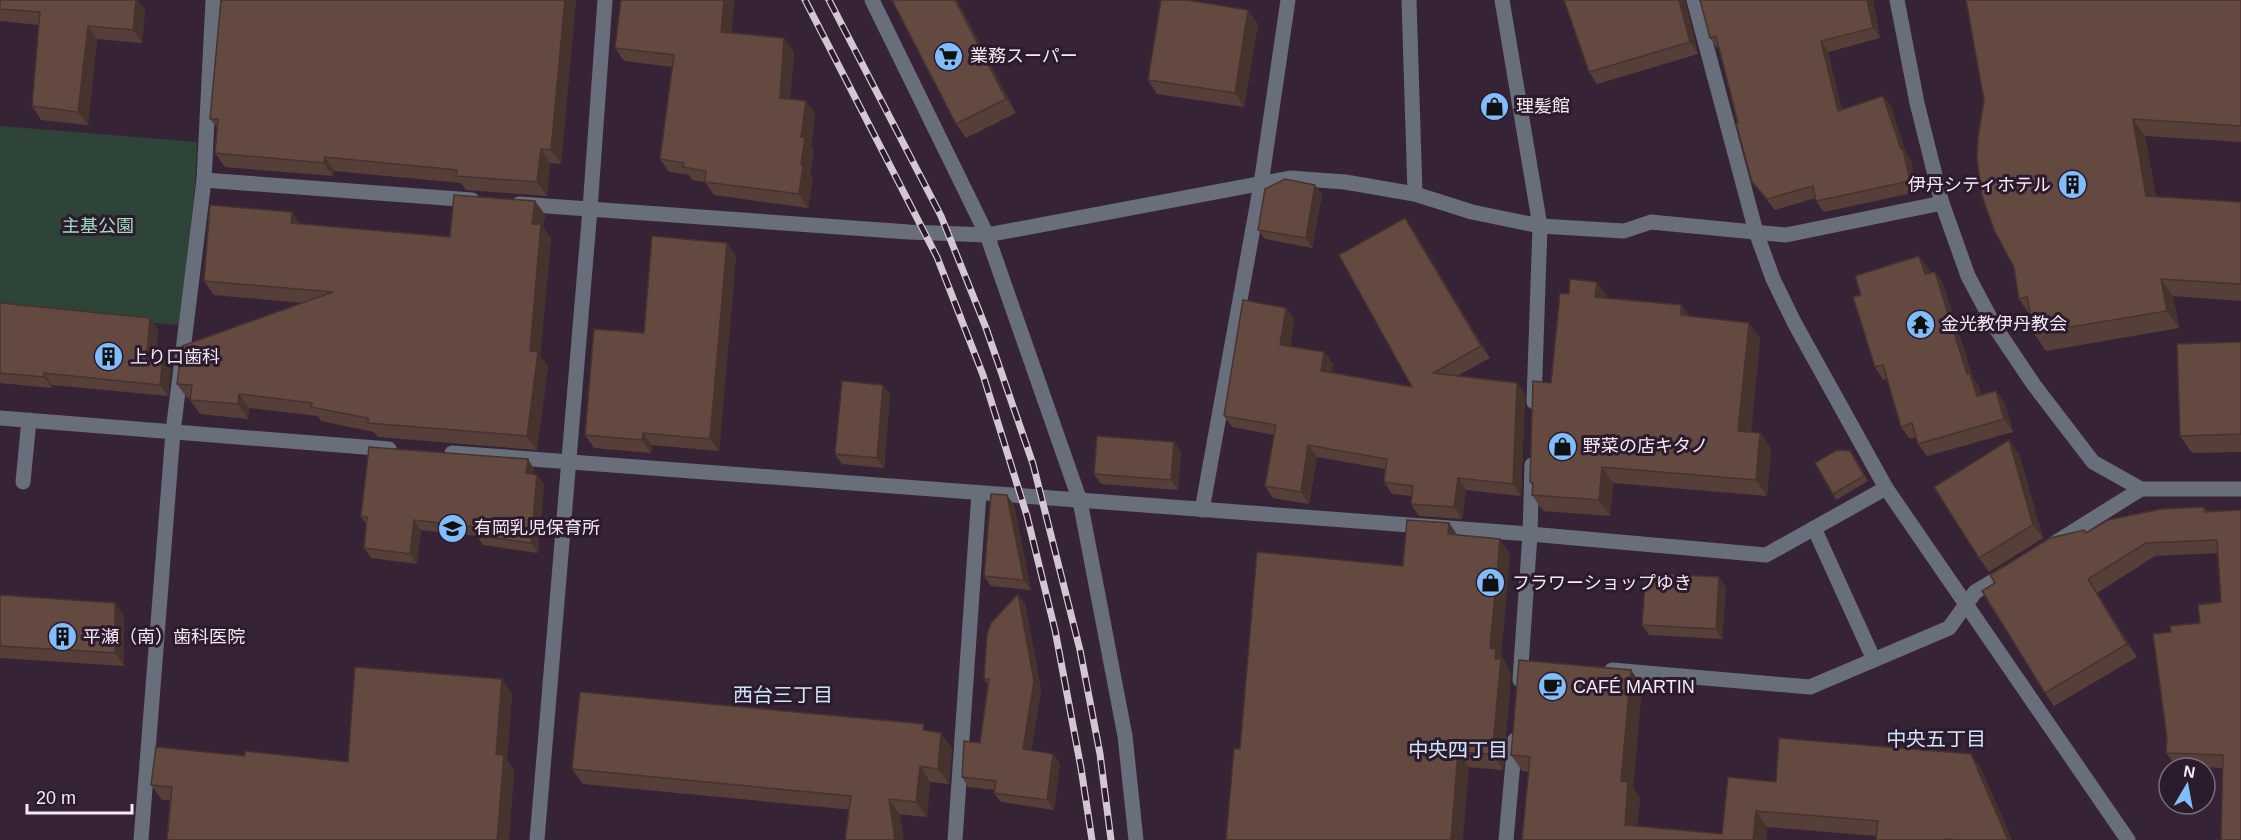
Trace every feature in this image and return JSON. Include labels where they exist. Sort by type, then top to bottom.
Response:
[{"type":"street","points":[[141,840],[173,432],[204,180],[213,0]]},
{"type":"street","points":[[537,840],[590,209],[605,0]]},
{"type":"street","points":[[872,0],[987,235],[1080,501],[1125,735],[1136,840]]},
{"type":"street","points":[[1202,510],[1261,184],[1288,0]]},
{"type":"street","points":[[1409,0],[1415,194]]},
{"type":"street","points":[[1502,0],[1540,226],[1534,416]]},
{"type":"street","points":[[1694,0],[1756,232],[1773,279],[1795,324],[1886,488],[2128,840]]},
{"type":"street","points":[[1897,0],[1917,103],[1942,203],[1968,276],[1995,327],[2034,385],[2093,462],[2141,489],[2241,489]]},
{"type":"street","points":[[508,203],[909,232],[987,235],[1290,178],[1345,182],[1415,194],[1472,212],[1540,226],[1624,231],[1651,222],[1786,235],[1942,203]]},
{"type":"street","points":[[204,180],[485,201]]},
{"type":"street","points":[[0,418],[405,450]]},
{"type":"street","points":[[23,482],[29,420]]},
{"type":"street","points":[[1519,698],[1528,663],[1532,451]]},
{"type":"street","points":[[440,453],[1530,534],[1766,555],[1886,488]]},
{"type":"street","points":[[2043,550],[2141,489]]},
{"type":"street","points":[[955,840],[979,494]]},
{"type":"street","points":[[1814,528],[1874,660]]},
{"type":"street","points":[[1602,669],[1810,687],[1949,628],[1975,592],[2024,562]]},
{"type":"street","points":[[1506,840],[1517,721]]},
{"type":"green space","name":"主基公園","points":[[0,126],[197,142],[195,186],[179,325],[0,310]]},
{"type":"building","points":[[0,0],[136,0],[133,30],[88,26],[78,112],[32,106],[40,12],[0,9]]},
{"type":"building","points":[[221,0],[565,0],[551,150],[541,149],[537,182],[456,176],[457,170],[325,157],[324,163],[215,153],[218,119],[210,119]]},
{"type":"building","points":[[621,0],[724,0],[721,32],[784,38],[780,98],[806,101],[801,137],[805,137],[799,194],[705,182],[706,171],[683,167],[684,163],[660,159],[674,55],[615,48]]},
{"type":"building","points":[[892,0],[955,0],[1006,99],[956,124]]},
{"type":"building","points":[[1161,0],[1187,0],[1248,10],[1235,93],[1148,80]]},
{"type":"building","points":[[1564,0],[1679,0],[1690,42],[1589,72]]},
{"type":"building","points":[[1700,0],[1867,0],[1873,28],[1821,41],[1838,111],[1883,96],[1901,149],[1903,149],[1910,181],[1816,201],[1813,186],[1767,199],[1752,182],[1716,36],[1710,38]]},
{"type":"building","name":"伊丹シティホテル","points":[[1966,0],[2241,0],[2241,126],[2133,119],[2146,196],[2241,202],[2241,284],[2161,279],[2167,311],[2034,333],[2027,297],[2019,299],[2014,267],[1995,232],[1982,196],[1977,157],[1984,100]]},
{"type":"building","points":[[1285,179],[1315,185],[1306,238],[1258,230],[1265,189]]},
{"type":"building","points":[[454,195],[535,201],[532,224],[541,224],[530,351],[538,352],[527,436],[368,423],[368,418],[311,407],[312,403],[239,394],[238,404],[190,400],[192,385],[177,384],[182,346],[333,292],[204,281],[210,205],[292,212],[291,223],[450,237]]},
{"type":"building","points":[[1405,218],[1481,346],[1433,373],[1517,383],[1513,484],[1458,478],[1454,507],[1411,504],[1413,486],[1384,482],[1387,459],[1308,445],[1301,492],[1265,486],[1276,425],[1224,416],[1243,300],[1286,308],[1280,345],[1324,352],[1321,371],[1412,387],[1339,255]]},
{"type":"building","points":[[652,236],[727,243],[710,439],[643,433],[642,440],[585,435],[594,329],[644,333]]},
{"type":"building","points":[[1919,256],[1925,274],[1935,272],[1967,374],[1970,374],[1977,396],[1996,391],[2004,419],[1918,444],[1912,423],[1901,427],[1883,365],[1875,367],[1853,297],[1861,295],[1855,276]]},
{"type":"building","points":[[1570,279],[1597,282],[1595,297],[1681,305],[1681,315],[1749,323],[1738,431],[1760,433],[1756,480],[1602,467],[1599,500],[1532,495],[1533,483],[1530,482],[1533,381],[1551,383],[1560,293],[1569,294]]},
{"type":"building","points":[[0,303],[150,318],[146,362],[163,356],[160,385],[44,373],[44,377],[0,373]]},
{"type":"building","points":[[2241,342],[2241,434],[2180,436],[2177,344]]},
{"type":"building","points":[[842,381],[883,385],[877,458],[835,454]]},
{"type":"building","points":[[1097,436],[1174,442],[1171,480],[1094,474]]},
{"type":"building","points":[[2009,440],[2033,525],[1979,558],[1934,487]]},
{"type":"building","points":[[369,447],[528,459],[526,473],[537,475],[531,543],[476,535],[476,527],[414,520],[410,554],[364,548],[367,517],[361,516]]},
{"type":"building","points":[[1837,450],[1850,451],[1864,476],[1833,494],[1815,463]]},
{"type":"building","points":[[991,494],[1007,495],[1024,580],[984,576]]},
{"type":"building","points":[[2204,507],[2204,512],[2241,510],[2241,840],[2221,840],[2223,755],[2166,753],[2167,738],[2153,634],[2171,632],[2170,626],[2200,623],[2198,605],[2221,602],[2217,540],[2146,543],[2088,579],[2127,644],[2045,693],[1982,591],[1995,583],[1990,575],[2050,538],[2084,530],[2086,533],[2108,520],[2161,509]]},
{"type":"building","points":[[1407,520],[1449,523],[1448,534],[1500,539],[1490,648],[1496,649],[1495,659],[1501,659],[1492,754],[1458,752],[1451,840],[1226,840],[1234,749],[1240,749],[1257,552],[1403,566]]},
{"type":"building","points":[[1646,573],[1719,577],[1716,629],[1642,625]]},
{"type":"building","points":[[1018,594],[1034,681],[1023,749],[1053,754],[1047,800],[994,793],[996,781],[962,777],[964,741],[980,743],[989,679],[984,679],[987,634],[991,623]]},
{"type":"building","name":"平瀬（南）歯科医院","points":[[0,595],[115,603],[115,653],[0,646]]},
{"type":"building","points":[[1519,660],[1631,670],[1621,781],[1628,782],[1625,825],[1722,834],[1728,777],[1776,782],[1779,738],[1971,754],[2008,840],[1876,840],[1878,821],[1756,811],[1753,840],[1522,840],[1530,757],[1511,755]]},
{"type":"building","points":[[355,667],[502,679],[496,754],[504,755],[497,840],[167,840],[172,787],[151,785],[156,747],[245,756],[245,751],[348,762]]},
{"type":"building","points":[[580,692],[924,724],[923,730],[941,733],[938,769],[920,766],[916,802],[889,799],[895,840],[845,840],[851,796],[572,769]]},
{"type":"railway","points":[[805,0],[937,257],[983,375],[1027,516],[1055,630],[1092,840]]},
{"type":"railway","points":[[829,0],[941,216],[986,328],[1033,464],[1080,650],[1100,754],[1111,840]]},
{"type":"place","name":"業務スーパー","points":[[949,56]]},
{"type":"place","name":"理髪館","points":[[1495,106]]},
{"type":"place","name":"伊丹シティホテル","points":[[2072,185]]},
{"type":"place","name":"金光教伊丹教会","points":[[1920,324]]},
{"type":"place","name":"上り口歯科","points":[[109,357]]},
{"type":"place","name":"野菜の店キタノ","points":[[1562,446]]},
{"type":"place","name":"有岡乳児保育所","points":[[453,528]]},
{"type":"place","name":"フラワーショップゆき","points":[[1491,583]]},
{"type":"place","name":"平瀬（南）歯科医院","points":[[62,637]]},
{"type":"place","name":"CAFÉ MARTIN","points":[[1552,687]]},
{"type":"district","name":"西台三丁目","points":[[783,695]]},
{"type":"district","name":"中央五丁目","points":[[1936,739]]},
{"type":"district","name":"中央四丁目","points":[[1458,750]]}]
